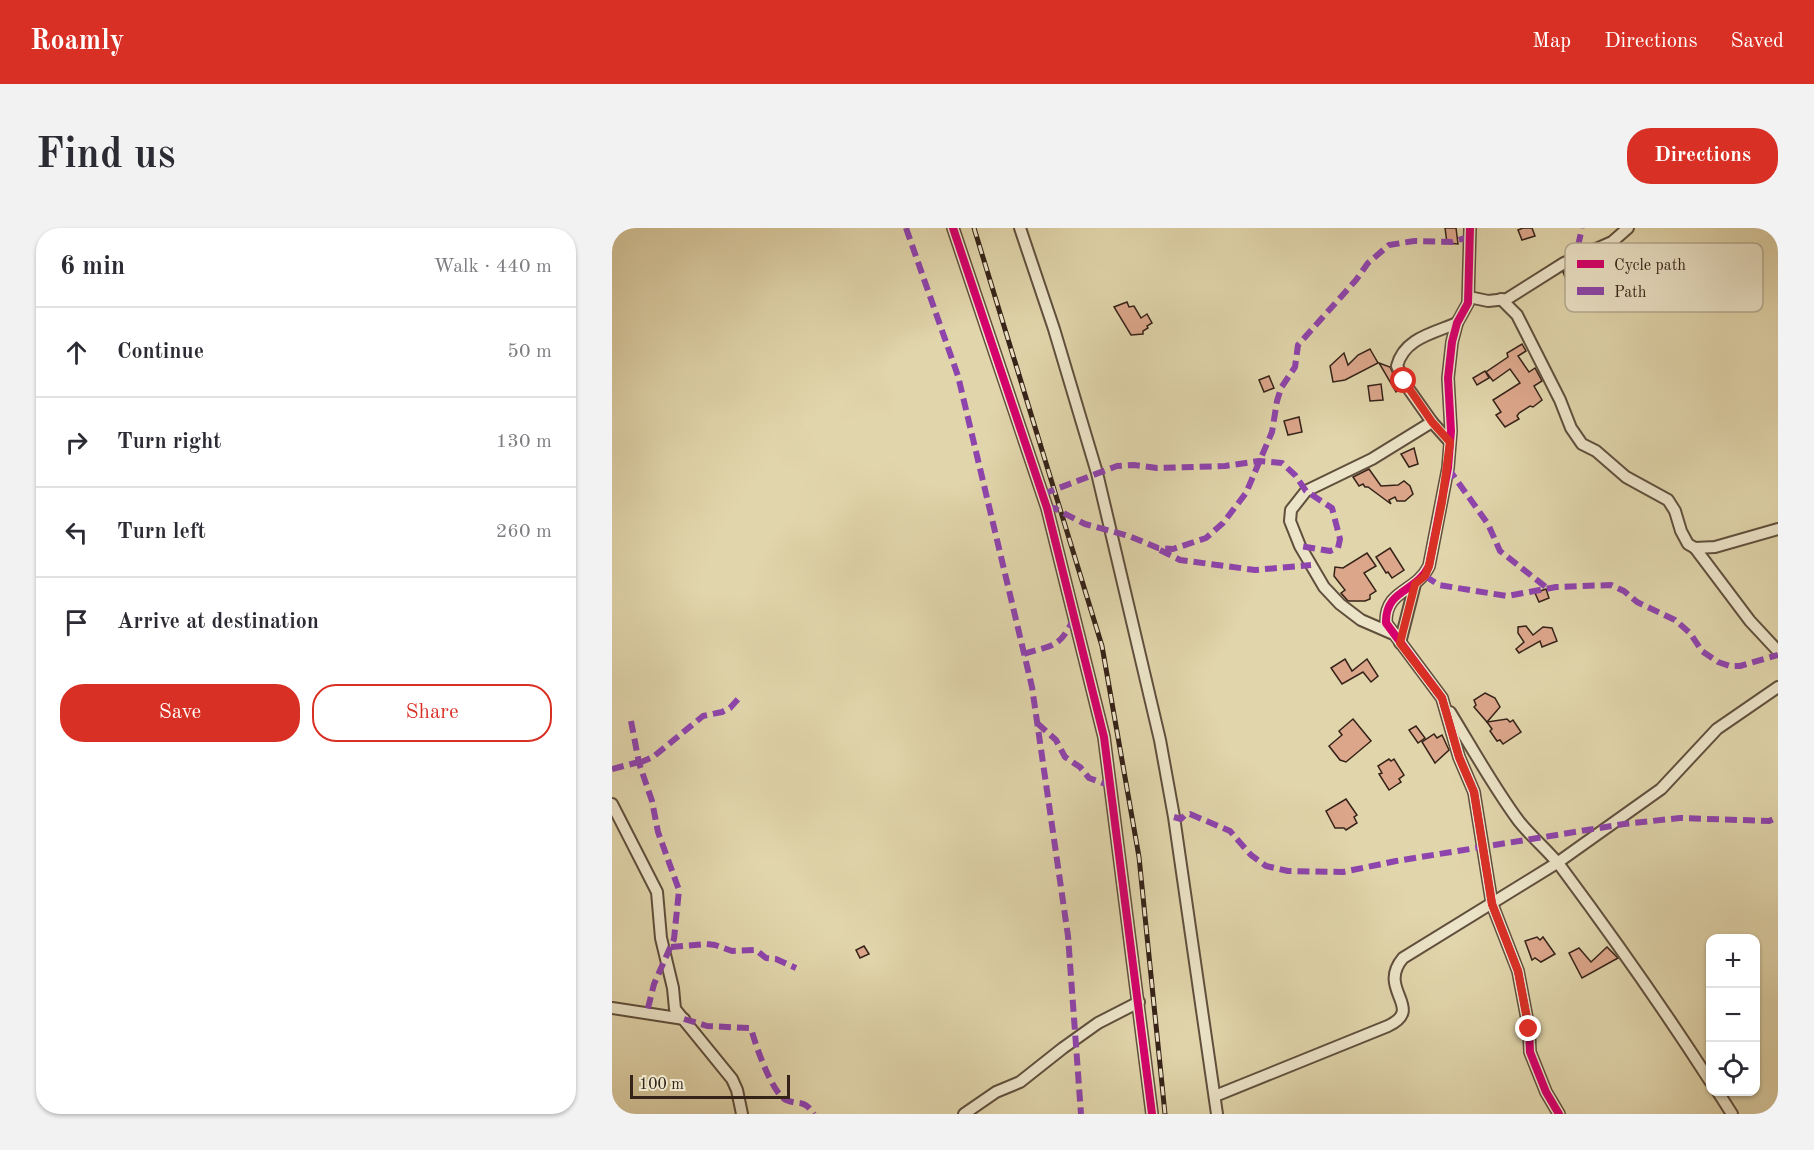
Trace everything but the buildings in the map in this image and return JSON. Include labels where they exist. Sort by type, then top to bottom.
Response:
[{"type":"street","points":[[953,228],[1054,529],[1104,737],[1152,1114]]},
{"type":"street","points":[[1020,228],[1054,328],[1097,473],[1160,741],[1174,819],[1217,1114]]},
{"type":"street","points":[[1470,228],[1469,297],[1457,323],[1452,342],[1448,378],[1450,442],[1444,495],[1429,566],[1425,576],[1387,608],[1386,624],[1442,698],[1518,819],[1557,863],[1635,967],[1706,1075]]},
{"type":"street","points":[[1610,243],[1628,228]]},
{"type":"street","points":[[1469,297],[1488,301],[1502,299],[1515,294],[1565,262]]},
{"type":"street","points":[[1502,299],[1517,315],[1560,400],[1570,428],[1582,444],[1596,451],[1626,477],[1668,500],[1675,511],[1688,544],[1695,548],[1750,621],[1778,651]]},
{"type":"street","points":[[1450,442],[1432,422],[1408,388],[1397,366],[1399,357],[1406,346],[1457,323]]},
{"type":"street","points":[[1391,633],[1360,620],[1340,604],[1324,586],[1300,546],[1290,521],[1291,510],[1306,491],[1372,459],[1432,422]]},
{"type":"street","points":[[1695,548],[1715,547],[1778,529]]},
{"type":"street","points":[[1400,643],[1415,584]]},
{"type":"street","points":[[1215,1096],[1393,1023],[1403,1012],[1394,984],[1394,969],[1408,953],[1557,863],[1661,789],[1717,729],[1778,687]]},
{"type":"street","points":[[1442,698],[1459,757],[1474,792],[1492,904],[1518,971],[1529,1029],[1530,1052],[1546,1092],[1559,1114]]},
{"type":"street","points":[[612,804],[657,892],[662,938],[673,988],[675,1009],[732,1079],[742,1114]]},
{"type":"street","points":[[964,1114],[996,1092],[1020,1082],[1098,1023],[1139,1002]]},
{"type":"street","points":[[612,1008],[684,1019]]},
{"type":"street","points":[[1721,1096],[1732,1114]]},
{"type":"railway","points":[[974,228],[1102,646],[1139,857],[1165,1114]]},
{"type":"marked path","points":[[906,228],[958,376],[1032,687],[1068,936],[1081,1114]]},
{"type":"marked path","points":[[1579,243],[1582,228]]},
{"type":"marked path","points":[[1047,508],[1054,508],[1085,524],[1129,536],[1158,548],[1173,549],[1206,538],[1223,523],[1246,493],[1272,432],[1281,388],[1295,367],[1298,345],[1356,280],[1368,263],[1389,245],[1414,241],[1452,242],[1469,237]]},
{"type":"marked path","points":[[1043,494],[1117,466],[1134,465],[1157,468],[1225,466],[1259,461],[1282,463],[1295,475],[1306,491],[1332,508],[1340,539],[1338,548],[1330,551],[1300,546]]},
{"type":"marked path","points":[[1448,468],[1488,524],[1500,551],[1547,588]]},
{"type":"marked path","points":[[1160,550],[1180,560],[1255,570],[1311,565]]},
{"type":"marked path","points":[[1425,576],[1439,585],[1507,596],[1556,587],[1611,585],[1624,591],[1637,602],[1675,620],[1690,633],[1702,651],[1718,662],[1740,666],[1778,655]]},
{"type":"marked path","points":[[1024,654],[1055,644],[1064,635],[1074,618]]},
{"type":"marked path","points":[[639,763],[653,757],[703,716],[722,712],[730,708],[739,698]]},
{"type":"marked path","points":[[631,721],[639,763],[652,801],[658,832],[679,890],[674,939],[654,984],[647,1012]]},
{"type":"marked path","points":[[1037,723],[1056,740],[1065,757],[1080,767],[1089,778],[1111,786]]},
{"type":"marked path","points":[[612,769],[639,762]]},
{"type":"marked path","points":[[1174,817],[1181,819],[1190,814],[1230,831],[1251,855],[1266,866],[1288,871],[1343,872],[1396,861],[1624,824],[1680,818],[1769,821],[1778,817]]},
{"type":"marked path","points":[[671,947],[706,944],[732,951],[756,950],[766,958],[776,959],[796,968]]},
{"type":"marked path","points":[[684,1019],[707,1026],[749,1028],[770,1079],[781,1096],[791,1102],[804,1104],[814,1114]]},
{"type":"cycle path","points":[[953,228],[1047,508],[1104,737],[1152,1114]]},
{"type":"cycle path","points":[[1470,228],[1468,303],[1457,323],[1452,342],[1448,378],[1451,431],[1448,468],[1429,566],[1417,582],[1390,604],[1386,623],[1442,698],[1459,757],[1474,792],[1492,904],[1518,971],[1529,1029],[1530,1052],[1546,1092],[1559,1114]]},
{"type":"route","points":[[1404,381],[1432,422],[1450,442],[1448,468],[1429,566],[1425,576],[1415,584],[1400,643],[1442,698],[1459,757],[1474,792],[1492,904],[1518,971],[1529,1029]]}]
